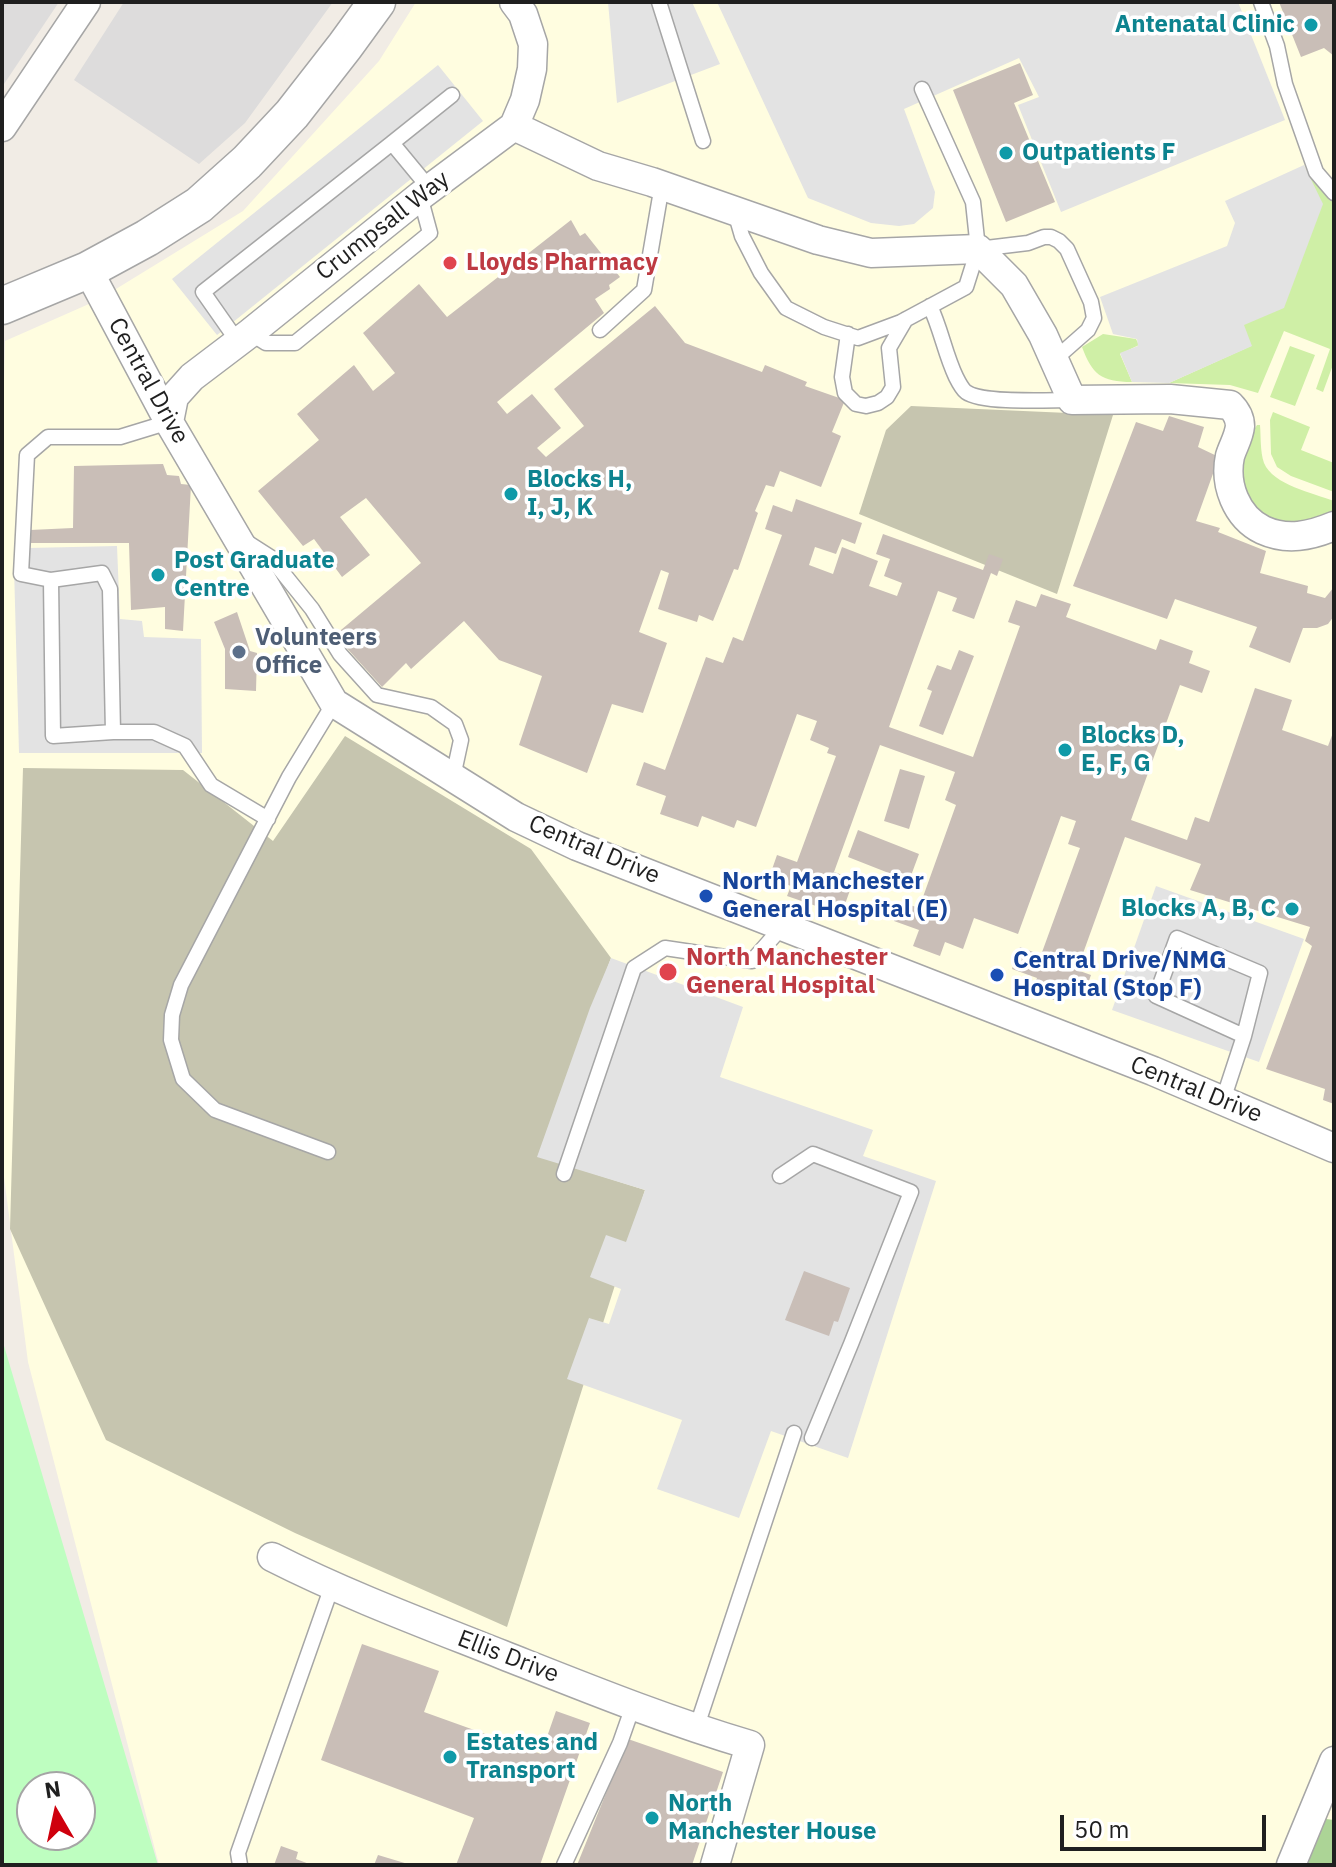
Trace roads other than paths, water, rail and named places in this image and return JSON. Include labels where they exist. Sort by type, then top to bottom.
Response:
[{"type":"street","points":[[2,127],[86,2]]},
{"type":"street","points":[[2,306],[88,270],[199,205],[247,162],[292,114],[377,2]]},
{"type":"street","points":[[514,2],[523,14],[533,44],[532,69],[525,100],[514,126],[598,166],[818,240],[871,253],[978,249],[1014,285],[1043,335],[1072,400],[1170,399],[1230,405],[1240,423],[1230,456],[1229,480],[1235,504],[1245,517],[1258,528],[1287,537],[1317,533],[1334,526]]},
{"type":"street","name":"Crumpsall Way","points":[[169,422],[174,397],[192,377],[425,192],[514,126]]},
{"type":"street","name":"Central Drive","points":[[88,270],[169,422],[334,703],[516,817],[577,846],[1223,1100],[1334,1148]]},
{"type":"street","name":"Ellis Drive","points":[[272,1557],[332,1586],[633,1706],[750,1745],[715,1865]]},
{"type":"street","points":[[1291,1865],[1334,1761]]},
{"type":"lane","points":[[659,2],[703,141]]},
{"type":"lane","points":[[1261,2],[1277,46],[1285,84],[1316,172],[1334,193]]},
{"type":"lane","points":[[735,212],[742,236],[761,273],[786,308],[824,327],[858,338],[906,319],[966,287],[978,249],[973,202],[922,89]]},
{"type":"lane","points":[[244,337],[203,292],[452,95]]},
{"type":"lane","points":[[392,143],[425,192]]},
{"type":"lane","points":[[600,330],[644,290],[662,185]]},
{"type":"lane","points":[[978,249],[1028,243],[1044,237],[1059,241],[1067,249],[1091,302],[1094,318],[1088,330],[1054,360]]},
{"type":"lane","points":[[930,306],[956,377],[965,391],[979,397],[1013,400],[1072,400]]},
{"type":"lane","points":[[848,334],[842,377],[845,393],[856,404],[866,406],[878,403],[887,397],[893,387],[889,348],[906,319]]},
{"type":"lane","points":[[113,732],[110,589],[102,573],[51,580],[21,574],[27,455],[48,437],[120,437],[169,422]]},
{"type":"lane","points":[[235,534],[270,557],[312,609],[340,654],[377,695],[431,707],[455,724],[461,740],[453,777]]},
{"type":"lane","points":[[51,580],[53,736],[154,732],[185,746],[211,785],[268,819]]},
{"type":"lane","points":[[328,1152],[215,1110],[183,1079],[171,1040],[172,1015],[181,985],[289,777],[334,703]]},
{"type":"lane","points":[[564,1174],[634,968],[665,948],[752,961],[782,927]]},
{"type":"lane","points":[[1223,1100],[1244,1036],[1260,973],[1177,938],[1156,996],[1244,1036]]},
{"type":"lane","points":[[780,1176],[813,1154],[911,1192],[812,1438]]},
{"type":"lane","points":[[696,1729],[794,1433]]},
{"type":"lane","points":[[240,1865],[238,1853],[332,1586]]},
{"type":"lane","points":[[564,1865],[620,1743],[633,1706]]},
{"type":"place","name":"Antenatal Clinic","points":[[1311,25]]},
{"type":"place","name":"Outpatients F","points":[[1006,153]]},
{"type":"place","name":"Lloyds Pharmacy","points":[[450,263]]},
{"type":"place","name":"Blocks H, I, J, K","points":[[511,494]]},
{"type":"place","name":"Post Graduate Centre","points":[[158,575]]},
{"type":"place","name":"Volunteers Office","points":[[239,652]]},
{"type":"place","name":"Blocks D, E, F, G","points":[[1065,750]]},
{"type":"place","name":"North Manchester General Hospital (E)","points":[[706,896]]},
{"type":"place","name":"Blocks A, B, C","points":[[1292,909]]},
{"type":"place","name":"North Manchester General Hospital","points":[[668,972]]},
{"type":"place","name":"Central Drive/NMG Hospital (Stop F)","points":[[997,975]]},
{"type":"place","name":"Estates and Transport","points":[[450,1757]]},
{"type":"place","name":"North Manchester House","points":[[652,1818]]}]
